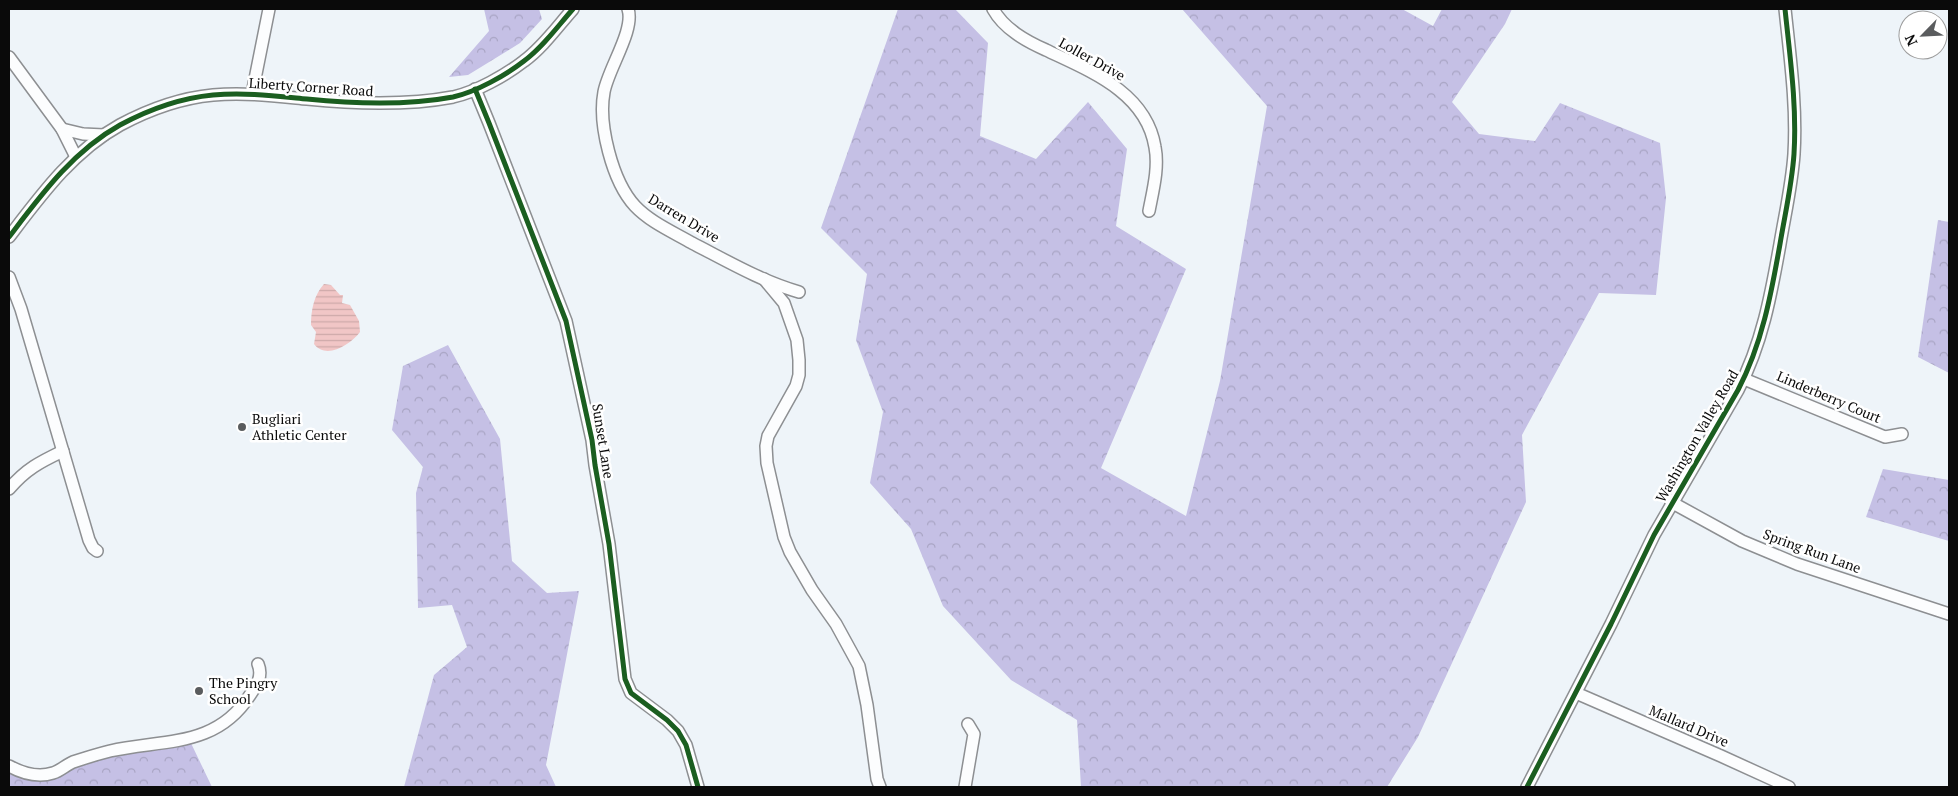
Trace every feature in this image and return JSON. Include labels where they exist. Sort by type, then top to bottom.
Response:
[{"type":"street","points":[[252,94],[269,9]]},
{"type":"street","name":"Liberty Corner Road","points":[[9,237],[76,157],[104,135],[155,110],[182,101],[212,95],[252,94],[326,101],[379,103],[404,103],[454,97],[474,89],[526,60],[545,42],[573,9]]},
{"type":"street","name":"Darren Drive","points":[[628,9],[629,21],[607,81],[602,119],[609,152],[620,182],[633,204],[641,212],[669,230],[764,279],[799,292]]},
{"type":"street","name":"Loller Drive","points":[[993,9],[997,16],[1012,31],[1027,41],[1095,74],[1128,96],[1140,111],[1150,128],[1156,148],[1156,168],[1149,211]]},
{"type":"street","name":"Washington Valley Road","points":[[1527,787],[1576,694],[1671,502],[1744,379],[1754,358],[1766,316],[1789,192],[1794,154],[1792,82],[1785,9]]},
{"type":"street","points":[[9,57],[62,129],[76,157]]},
{"type":"street","name":"Sunset Lane","points":[[474,89],[566,321],[592,440],[609,544],[626,679],[631,693],[667,720],[678,731],[686,745],[698,787]]},
{"type":"street","points":[[62,129],[83,134],[104,135]]},
{"type":"street","points":[[9,277],[21,309],[89,540],[97,551]]},
{"type":"street","points":[[764,279],[784,303],[797,340],[799,360],[799,375],[796,386],[768,436],[766,446],[767,463],[784,537],[790,552],[808,583],[836,624],[859,666],[867,705],[877,779],[880,787]]},
{"type":"street","name":"Linderberry Court","points":[[1744,379],[1884,437],[1902,434]]},
{"type":"street","points":[[9,489],[21,475],[36,464],[63,451]]},
{"type":"street","name":"Spring Run Lane","points":[[1671,502],[1742,542],[1797,564],[1949,614]]},
{"type":"street","points":[[9,766],[38,776],[54,773],[72,763],[100,754],[196,737],[219,728],[236,714],[260,678],[258,664]]},
{"type":"street","name":"Mallard Drive","points":[[1576,694],[1789,787]]},
{"type":"street","points":[[965,787],[974,734],[968,724]]},
{"type":"green space","points":[[484,9],[539,9],[542,19],[520,43],[468,75],[449,77],[489,31]]},
{"type":"green space","points":[[898,9],[955,9],[988,43],[980,136],[1036,159],[1088,102],[1127,149],[1116,226],[1186,269],[1101,468],[1186,516],[1220,381],[1267,106],[1182,9],[1402,9],[1433,26],[1442,9],[1512,9],[1505,24],[1452,102],[1479,134],[1535,141],[1560,103],[1660,143],[1666,198],[1656,295],[1599,293],[1522,435],[1526,502],[1418,737],[1387,787],[1081,787],[1077,720],[1011,680],[943,606],[911,529],[870,483],[883,412],[856,340],[867,274],[821,228]]},
{"type":"green space","points":[[1938,220],[1949,222],[1949,373],[1918,357]]},
{"type":"green space","points":[[448,345],[500,439],[512,561],[547,593],[579,591],[546,765],[556,787],[404,787],[434,675],[467,647],[452,605],[418,608],[416,493],[423,467],[392,430],[403,366]]},
{"type":"green space","points":[[1883,469],[1949,480],[1949,541],[1866,517]]},
{"type":"green space","points":[[189,739],[212,787],[9,787],[9,761],[57,779],[64,765]]},
{"type":"shaded area","points":[[324,284],[331,285],[340,295],[343,295],[342,303],[350,305],[359,321],[360,332],[356,337],[344,346],[331,351],[319,349],[314,344],[316,332],[311,325],[314,303]]},
{"type":"cycle path","points":[[9,237],[59,175],[87,148],[120,125],[142,114],[189,99],[225,94],[380,103],[417,102],[462,95],[500,77],[517,66],[537,50],[573,9]]},
{"type":"cycle path","points":[[1527,787],[1611,624],[1654,535],[1738,390],[1759,337],[1777,263],[1794,154],[1794,100],[1785,9]]},
{"type":"cycle path","points":[[475,89],[566,321],[592,440],[609,544],[625,679],[631,693],[667,720],[678,731],[686,745],[698,787]]},
{"type":"place","name":"Bugliari Athletic Center","points":[[242,427]]},
{"type":"place","name":"The Pingry School","points":[[199,691]]}]
